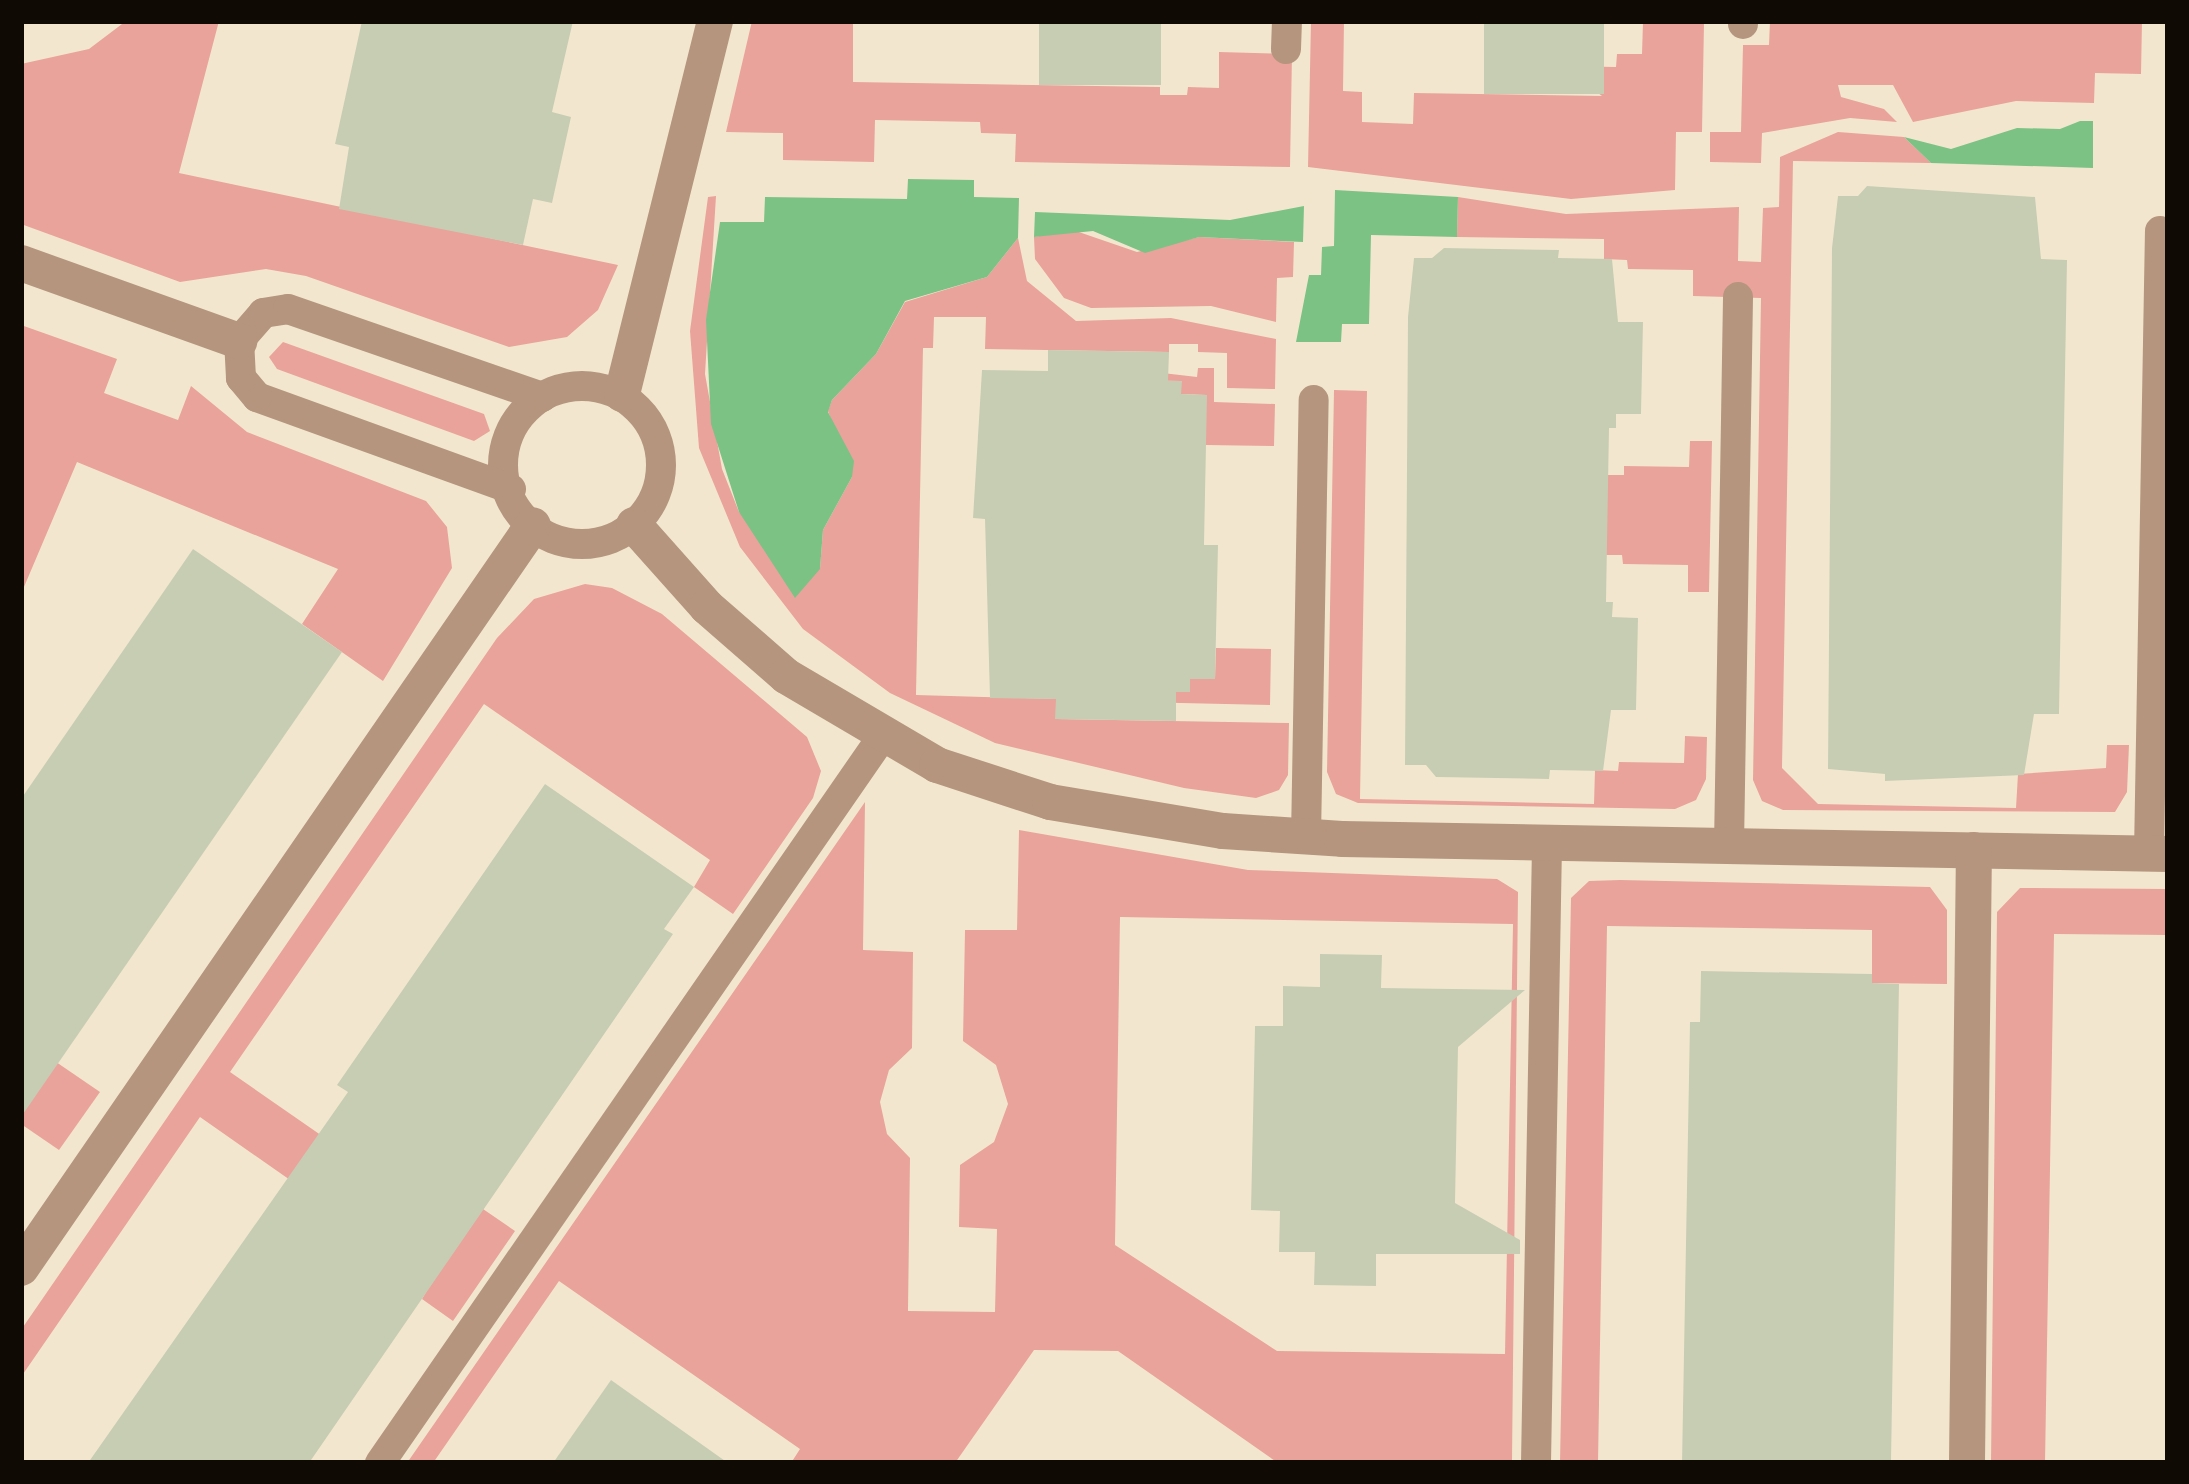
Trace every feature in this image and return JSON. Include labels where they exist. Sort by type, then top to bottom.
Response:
[{"type":"street","points":[[622,394],[715,21]]},
{"type":"street","points":[[21,262],[239,341]]},
{"type":"street","points":[[21,1268],[533,525]]},
{"type":"street","points":[[634,525],[706,607],[786,676],[882,737],[1050,802],[1306,837],[2158,854]]},
{"type":"street","points":[[1966,1463],[1974,850]]},
{"type":"lane","points":[[2158,854],[2160,231]]},
{"type":"lane","points":[[1729,846],[1738,297]]},
{"type":"lane","points":[[509,489],[256,397],[241,378],[239,341],[263,313],[288,308],[542,398]]},
{"type":"lane","points":[[584,385],[622,394],[656,435],[661,466],[655,497],[634,525],[580,545],[533,525],[509,489],[502,464],[509,433],[542,398],[584,385]]},
{"type":"lane","points":[[1306,837],[1314,400]]},
{"type":"lane","points":[[380,1463],[882,737]]},
{"type":"lane","points":[[1536,1463],[1547,843]]},
{"type":"shaded area","points":[[126,21],[219,21],[179,173],[618,265],[598,310],[567,337],[509,347],[306,276],[266,269],[180,282],[21,224],[21,64],[89,49]]},
{"type":"shaded area","points":[[752,21],[853,21],[853,82],[1160,87],[1160,95],[1187,95],[1188,87],[1219,88],[1219,52],[1292,54],[1290,167],[1015,162],[1016,134],[981,133],[980,122],[875,120],[874,162],[783,160],[783,133],[726,132]]},
{"type":"shaded area","points":[[1311,21],[1344,21],[1343,91],[1362,92],[1362,122],[1413,124],[1414,93],[1602,96],[1563,66],[1616,67],[1617,54],[1642,54],[1643,22],[1704,23],[1702,132],[1676,132],[1675,190],[1571,199],[1308,167]]},
{"type":"shaded area","points":[[1770,21],[2142,21],[2141,74],[2095,73],[2094,103],[2016,101],[1913,122],[1893,85],[1838,85],[1841,97],[1884,109],[1897,122],[1850,118],[1762,133],[1761,163],[1710,162],[1710,132],[1741,132],[1743,45],[1769,45]]},
{"type":"shaded area","points":[[2093,121],[2093,168],[1931,163],[1904,137],[1951,149],[2017,128],[2060,129]]},
{"type":"shaded area","points":[[1838,132],[1904,137],[1931,163],[1793,161],[1782,768],[1818,804],[2016,808],[2018,774],[2106,768],[2107,745],[2129,745],[2127,792],[2115,812],[1783,810],[1762,801],[1753,780],[1761,298],[1693,296],[1693,270],[1628,269],[1627,260],[1604,259],[1604,239],[1457,237],[1458,197],[1566,214],[1739,207],[1738,261],[1761,262],[1763,208],[1779,207],[1780,157]]},
{"type":"shaded area","points":[[908,179],[974,180],[974,197],[1019,198],[1018,238],[987,277],[905,301],[876,354],[832,400],[828,412],[854,461],[852,477],[823,530],[820,569],[795,598],[739,512],[711,424],[706,320],[720,222],[764,222],[765,197],[907,199]]},
{"type":"shaded area","points":[[1335,190],[1458,197],[1457,237],[1371,235],[1369,324],[1342,324],[1341,342],[1296,342],[1309,275],[1321,275],[1322,247],[1334,246]]},
{"type":"shaded area","points":[[716,196],[705,374],[722,469],[739,512],[820,569],[823,530],[852,477],[828,411],[832,400],[876,354],[905,302],[987,277],[1018,238],[1027,281],[1076,321],[1171,318],[1276,339],[1275,389],[1227,388],[1227,353],[1198,352],[1198,344],[1169,344],[1169,352],[985,349],[986,317],[934,317],[933,348],[923,348],[916,695],[1056,699],[1056,719],[1289,723],[1288,775],[1279,790],[1256,798],[1184,788],[995,743],[890,693],[803,629],[740,547],[699,448],[690,331],[708,197]]},
{"type":"shaded area","points":[[1304,206],[1303,242],[1199,237],[1145,253],[1093,231],[1034,237],[1035,212],[1230,220]]},
{"type":"shaded area","points":[[1073,230],[1137,252],[1199,237],[1294,242],[1293,277],[1277,278],[1276,322],[1211,306],[1091,308],[1064,298],[1035,259],[1034,237]]},
{"type":"shaded area","points":[[21,325],[117,359],[104,393],[178,420],[191,386],[247,432],[426,501],[447,527],[452,568],[383,681],[302,624],[338,569],[77,462],[21,594]]},
{"type":"shaded area","points":[[283,342],[484,414],[490,431],[474,441],[277,369],[269,357]]},
{"type":"shaded area","points":[[1198,368],[1214,368],[1214,402],[1275,404],[1274,446],[1206,445],[1206,395],[1181,394],[1181,381],[1128,380],[1128,369],[1197,377]]},
{"type":"shaded area","points":[[1334,390],[1367,391],[1360,799],[1594,804],[1595,770],[1618,771],[1619,762],[1684,763],[1685,736],[1707,737],[1706,779],[1696,800],[1675,809],[1358,803],[1336,794],[1327,772]]},
{"type":"shaded area","points":[[1690,441],[1712,441],[1709,592],[1688,592],[1688,565],[1623,564],[1622,555],[1599,555],[1600,475],[1624,475],[1624,466],[1689,467]]},
{"type":"shaded area","points":[[585,584],[612,588],[662,614],[807,737],[821,771],[813,798],[733,914],[694,887],[710,860],[484,704],[230,1072],[465,1235],[483,1209],[515,1231],[453,1321],[422,1299],[433,1280],[200,1117],[21,1377],[21,1330],[497,638],[534,599]]},
{"type":"shaded area","points":[[1216,648],[1271,649],[1270,705],[1136,702],[1136,691],[1189,692],[1190,679],[1215,679]]},
{"type":"shaded area","points":[[865,802],[863,950],[913,952],[912,1048],[889,1070],[880,1102],[887,1134],[910,1158],[908,1311],[995,1312],[997,1229],[959,1227],[960,1165],[994,1142],[1008,1104],[996,1065],[963,1041],[965,930],[1017,930],[1019,830],[1248,870],[1497,879],[1518,892],[1512,1462],[1532,1463],[1278,1463],[1118,1351],[1034,1350],[955,1463],[791,1463],[800,1449],[559,1281],[433,1463],[407,1463]],"holes":[[[1120,917],[1513,924],[1505,1354],[1277,1351],[1115,1245]]]},
{"type":"shaded area","points":[[1589,881],[1930,887],[1947,910],[1947,984],[1872,983],[1872,930],[1607,926],[1598,1463],[1560,1463],[1571,898]]},
{"type":"shaded area","points":[[2020,888],[2168,889],[2168,935],[2054,934],[2045,1463],[1991,1463],[1997,912]]},
{"type":"shaded area","points":[[21,1038],[100,1092],[59,1150],[21,1124]]},
{"type":"building","points":[[362,21],[573,21],[552,112],[571,117],[552,203],[533,199],[523,245],[339,209],[349,147],[335,144]]},
{"type":"building","points":[[1039,21],[1161,21],[1161,85],[1039,85]]},
{"type":"building","points":[[1484,21],[1604,21],[1604,94],[1484,94]]},
{"type":"building","points":[[1867,186],[2035,197],[2041,259],[2067,260],[2059,714],[2034,714],[2024,775],[1885,781],[1885,774],[1828,769],[1832,248],[1838,196],[1858,196]]},
{"type":"building","points":[[1444,248],[1559,250],[1558,258],[1612,259],[1618,322],[1643,322],[1641,414],[1616,414],[1616,428],[1609,428],[1606,602],[1613,602],[1612,617],[1638,618],[1636,710],[1611,710],[1603,771],[1550,770],[1549,779],[1436,777],[1426,765],[1405,765],[1408,317],[1414,258],[1432,258]]},
{"type":"building","points":[[1048,350],[1169,352],[1168,381],[1182,381],[1181,394],[1207,395],[1204,545],[1218,545],[1215,679],[1190,679],[1190,692],[1176,692],[1176,721],[1055,719],[1056,699],[990,698],[985,519],[973,518],[982,370],[1048,371]]},
{"type":"building","points":[[193,549],[342,652],[21,1117],[21,799]]},
{"type":"building","points":[[545,784],[694,887],[664,929],[673,934],[309,1463],[88,1463],[348,1092],[337,1085]]},
{"type":"building","points":[[1320,954],[1382,955],[1381,988],[1525,990],[1458,1047],[1455,1203],[1520,1240],[1520,1254],[1376,1254],[1376,1286],[1314,1285],[1315,1252],[1279,1252],[1280,1211],[1251,1210],[1255,1026],[1283,1026],[1283,986],[1320,987]]},
{"type":"building","points":[[1701,971],[1872,974],[1872,983],[1899,984],[1891,1463],[1682,1463],[1690,1022],[1700,1022]]},
{"type":"building","points":[[611,1380],[728,1463],[553,1463]]}]
